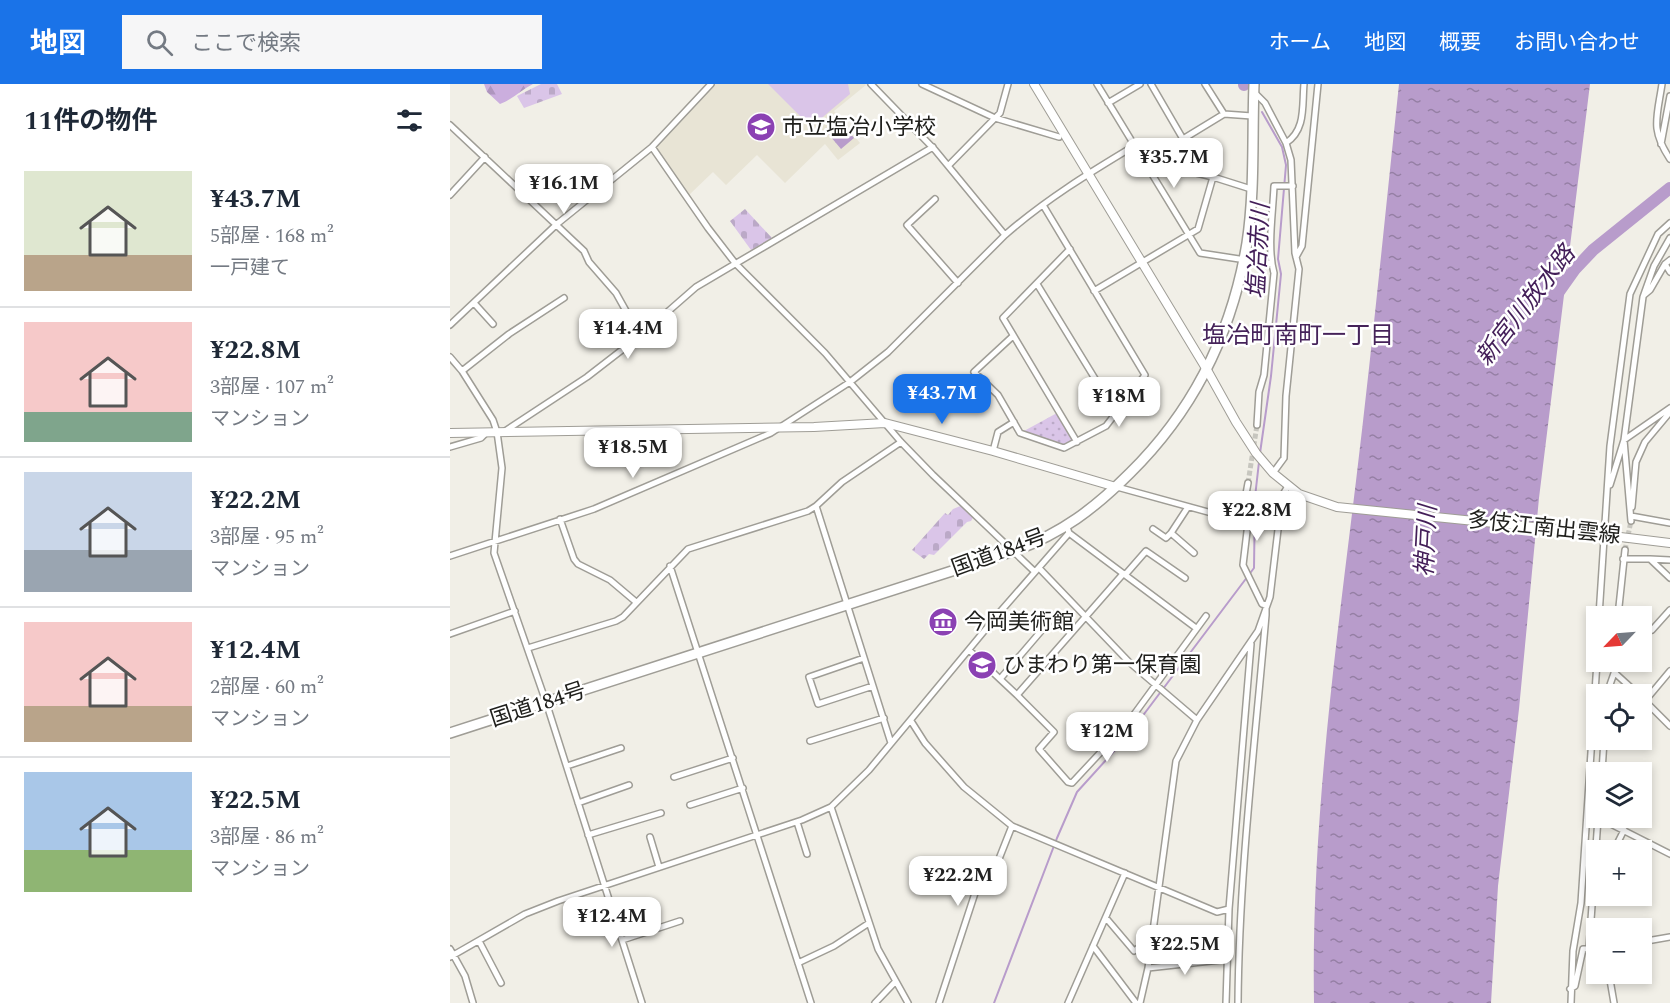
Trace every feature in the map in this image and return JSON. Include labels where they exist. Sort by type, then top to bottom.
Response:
[{"type":"highway","name":"国道184号","points":[[450,733],[1014,551],[1068,530],[1153,450],[1173,425],[1208,370],[1230,312],[1244,260],[1251,189],[1254,88]]},
{"type":"main road","name":"多伎江南出雲線","points":[[1034,84],[1256,453],[1273,473],[1299,494],[1337,507],[1605,534],[1670,543]]},
{"type":"main road","points":[[450,433],[560,433],[885,423],[993,451],[1116,487]]},
{"type":"street","points":[[450,325],[557,224],[652,147],[711,84]]},
{"type":"street","points":[[871,84],[933,147],[1005,234]]},
{"type":"street","points":[[922,84],[995,118],[1059,137]]},
{"type":"street","points":[[949,165],[995,118],[1004,104],[1008,84]]},
{"type":"street","points":[[1097,84],[1200,253],[1272,264]]},
{"type":"street","points":[[1108,103],[1140,84]]},
{"type":"street","points":[[1151,84],[1184,139],[1224,114],[1252,116]]},
{"type":"street","points":[[1205,84],[1224,114]]},
{"type":"street","points":[[1286,143],[1295,137],[1299,130],[1304,84]]},
{"type":"street","points":[[1296,257],[1302,246],[1318,84]]},
{"type":"street","points":[[1662,84],[1656,128],[1661,145],[1670,159]]},
{"type":"street","points":[[1254,88],[1265,103],[1286,143],[1291,160],[1290,186],[1299,268],[1286,396],[1284,458],[1273,473]]},
{"type":"street","points":[[1661,145],[1670,96]]},
{"type":"street","points":[[450,125],[584,251],[616,293],[640,336]]},
{"type":"street","points":[[450,556],[594,509],[771,433],[850,382],[888,352],[1005,234],[1089,173],[1134,146]]},
{"type":"street","points":[[652,147],[735,263],[825,353],[901,442],[933,475],[1037,570],[1129,662],[1197,720]]},
{"type":"street","points":[[500,432],[587,377],[640,336],[696,287],[933,147]]},
{"type":"street","points":[[450,195],[485,157]]},
{"type":"street","points":[[1148,169],[1159,164],[1251,189]]},
{"type":"street","points":[[1094,291],[1198,229],[1213,177]]},
{"type":"street","points":[[1257,425],[1274,273],[1272,264],[1274,186],[1290,186]]},
{"type":"street","points":[[936,200],[907,225],[958,283]]},
{"type":"street","points":[[1013,336],[974,372],[998,395],[1020,432],[1064,448],[1106,426],[1145,375],[1043,205]]},
{"type":"street","points":[[1599,606],[1610,446],[1630,294],[1658,234],[1670,223]]},
{"type":"street","points":[[1607,494],[1624,440],[1643,297],[1654,266],[1670,238]]},
{"type":"street","points":[[1070,249],[1003,318],[1077,442]]},
{"type":"street","points":[[1643,297],[1650,290],[1667,262]]},
{"type":"street","points":[[1667,262],[1670,272]]},
{"type":"street","points":[[1037,284],[1116,413]]},
{"type":"street","points":[[462,371],[509,334],[564,298]]},
{"type":"street","points":[[474,303],[494,324]]},
{"type":"street","points":[[450,357],[462,371],[500,432],[502,468],[494,553],[546,702],[642,1003]]},
{"type":"street","points":[[1624,440],[1670,410]]},
{"type":"street","points":[[1624,440],[1631,521],[1636,462],[1645,442],[1670,410]]},
{"type":"street","points":[[993,451],[998,432],[1014,422]]},
{"type":"street","points":[[450,447],[481,438],[486,433]]},
{"type":"street","points":[[528,648],[616,621],[623,617],[688,549],[808,511],[842,482],[901,442]]},
{"type":"street","points":[[1248,483],[1246,494],[1248,523],[1243,565],[1262,604],[1266,605]]},
{"type":"street","points":[[1138,1003],[1148,968],[1176,761],[1197,720],[1258,631],[1270,597],[1282,496],[1288,486]]},
{"type":"street","points":[[1116,487],[1248,523]]},
{"type":"street","points":[[816,506],[891,743]]},
{"type":"street","points":[[1153,529],[1166,538],[1188,507]]},
{"type":"street","points":[[1631,516],[1670,523]]},
{"type":"street","points":[[560,519],[574,559],[578,564],[610,580],[636,602]]},
{"type":"street","points":[[452,956],[525,914],[604,885],[797,822],[831,807],[855,784],[911,721],[1068,530],[1196,628]]},
{"type":"street","points":[[1171,533],[1194,553]]},
{"type":"street","points":[[1619,606],[1625,550]]},
{"type":"street","points":[[1017,695],[1070,633],[1146,551],[1185,578]]},
{"type":"street","points":[[1623,559],[1670,560]]},
{"type":"street","points":[[1650,559],[1670,578]]},
{"type":"street","points":[[670,566],[811,1003]]},
{"type":"street","points":[[1238,1003],[1238,961],[1266,605]]},
{"type":"street","points":[[450,634],[515,611]]},
{"type":"street","points":[[1652,630],[1669,611]]},
{"type":"street","points":[[1000,679],[1054,616],[1070,633]]},
{"type":"street","points":[[969,650],[1054,732],[1039,749],[1068,782],[1072,783],[1127,724],[1206,616]]},
{"type":"street","points":[[1226,1003],[1229,909],[1251,642]]},
{"type":"street","points":[[864,658],[809,676],[818,704],[873,686]]},
{"type":"street","points":[[1652,684],[1670,671]]},
{"type":"street","points":[[1571,1003],[1573,951],[1581,903],[1596,672]]},
{"type":"street","points":[[1608,684],[1616,674],[1626,684]]},
{"type":"street","points":[[1652,709],[1670,726]]},
{"type":"street","points":[[810,741],[884,718]]},
{"type":"street","points":[[911,721],[926,743],[964,787],[1012,826],[1217,912],[1229,909]]},
{"type":"street","points":[[567,766],[621,748]]},
{"type":"street","points":[[674,777],[733,758]]},
{"type":"street","points":[[578,803],[629,785]]},
{"type":"street","points":[[690,805],[743,788]]},
{"type":"street","points":[[831,807],[878,950],[908,1003]]},
{"type":"street","points":[[588,835],[661,813]]},
{"type":"street","points":[[797,822],[807,854]]},
{"type":"street","points":[[939,1003],[977,887],[993,874],[1012,826]]},
{"type":"street","points":[[1594,918],[1598,828]]},
{"type":"street","points":[[1620,828],[1670,854]]},
{"type":"street","points":[[1619,840],[1624,830]]},
{"type":"street","points":[[650,837],[659,867]]},
{"type":"street","points":[[1068,1003],[1125,873]]},
{"type":"street","points":[[1106,918],[1134,951],[1141,946],[1150,950]]},
{"type":"street","points":[[622,940],[680,921]]},
{"type":"street","points":[[798,963],[834,946],[869,924]]},
{"type":"street","points":[[1652,940],[1670,937]]},
{"type":"street","points":[[478,941],[501,983]]},
{"type":"street","points":[[1093,946],[1138,1003]]},
{"type":"street","points":[[450,949],[465,976],[473,1003]]},
{"type":"street","points":[[1570,988],[1575,986],[1583,949],[1586,949]]},
{"type":"street","points":[[1148,968],[1220,960]]},
{"type":"street","points":[[874,1003],[895,982]]},
{"type":"street","points":[[1611,984],[1614,1003]]},
{"type":"shaded area","name":"市立塩冶小学校","points":[[716,84],[865,84],[834,111],[860,143],[838,160],[825,144],[785,183],[757,155],[726,185],[713,172],[689,195],[656,148]]},
{"type":"green space","points":[[484,84],[533,84],[500,104],[487,92]]},
{"type":"green space","points":[[541,84],[557,84],[562,94],[524,108],[517,96]]},
{"type":"green space","points":[[768,84],[848,84],[850,94],[811,127]]},
{"type":"green space","points":[[745,209],[772,238],[751,250],[730,221]]},
{"type":"green space","points":[[1057,413],[1072,438],[1071,442],[1063,446],[1024,431]]},
{"type":"green space","points":[[963,505],[974,516],[934,555],[929,554],[924,559],[912,550],[945,513],[948,515],[953,509]]},
{"type":"water","name":"神戸川","points":[[1399,84],[1590,84],[1539,498],[1519,709],[1498,886],[1491,1003],[1314,1003],[1316,872],[1326,741],[1368,382]]},
{"type":"water","points":[[839,119],[854,138],[841,149],[825,130]]},
{"type":"waterway","name":"塩冶赤川","points":[[1260,453],[1271,376],[1281,274],[1278,259],[1286,165],[1282,147],[1262,112]]},
{"type":"waterway","name":"新宮川放水路","points":[[1558,293],[1575,269],[1593,250],[1670,188]]},
{"type":"waterway","name":"塩冶赤川","points":[[994,1003],[1077,792],[1126,738],[1254,568],[1255,497],[1259,462]]},
{"type":"tunnel","points":[[1248,483],[1257,425]]},
{"type":"tunnel","points":[[1625,550],[1631,521]]},
{"type":"place","name":"市立塩冶小学校","points":[[761,127]]},
{"type":"place","name":"今岡美術館","points":[[943,622]]},
{"type":"place","name":"ひまわり第一保育園","points":[[982,665]]},
{"type":"district","name":"塩冶町南町一丁目","points":[[1298,336]]}]
